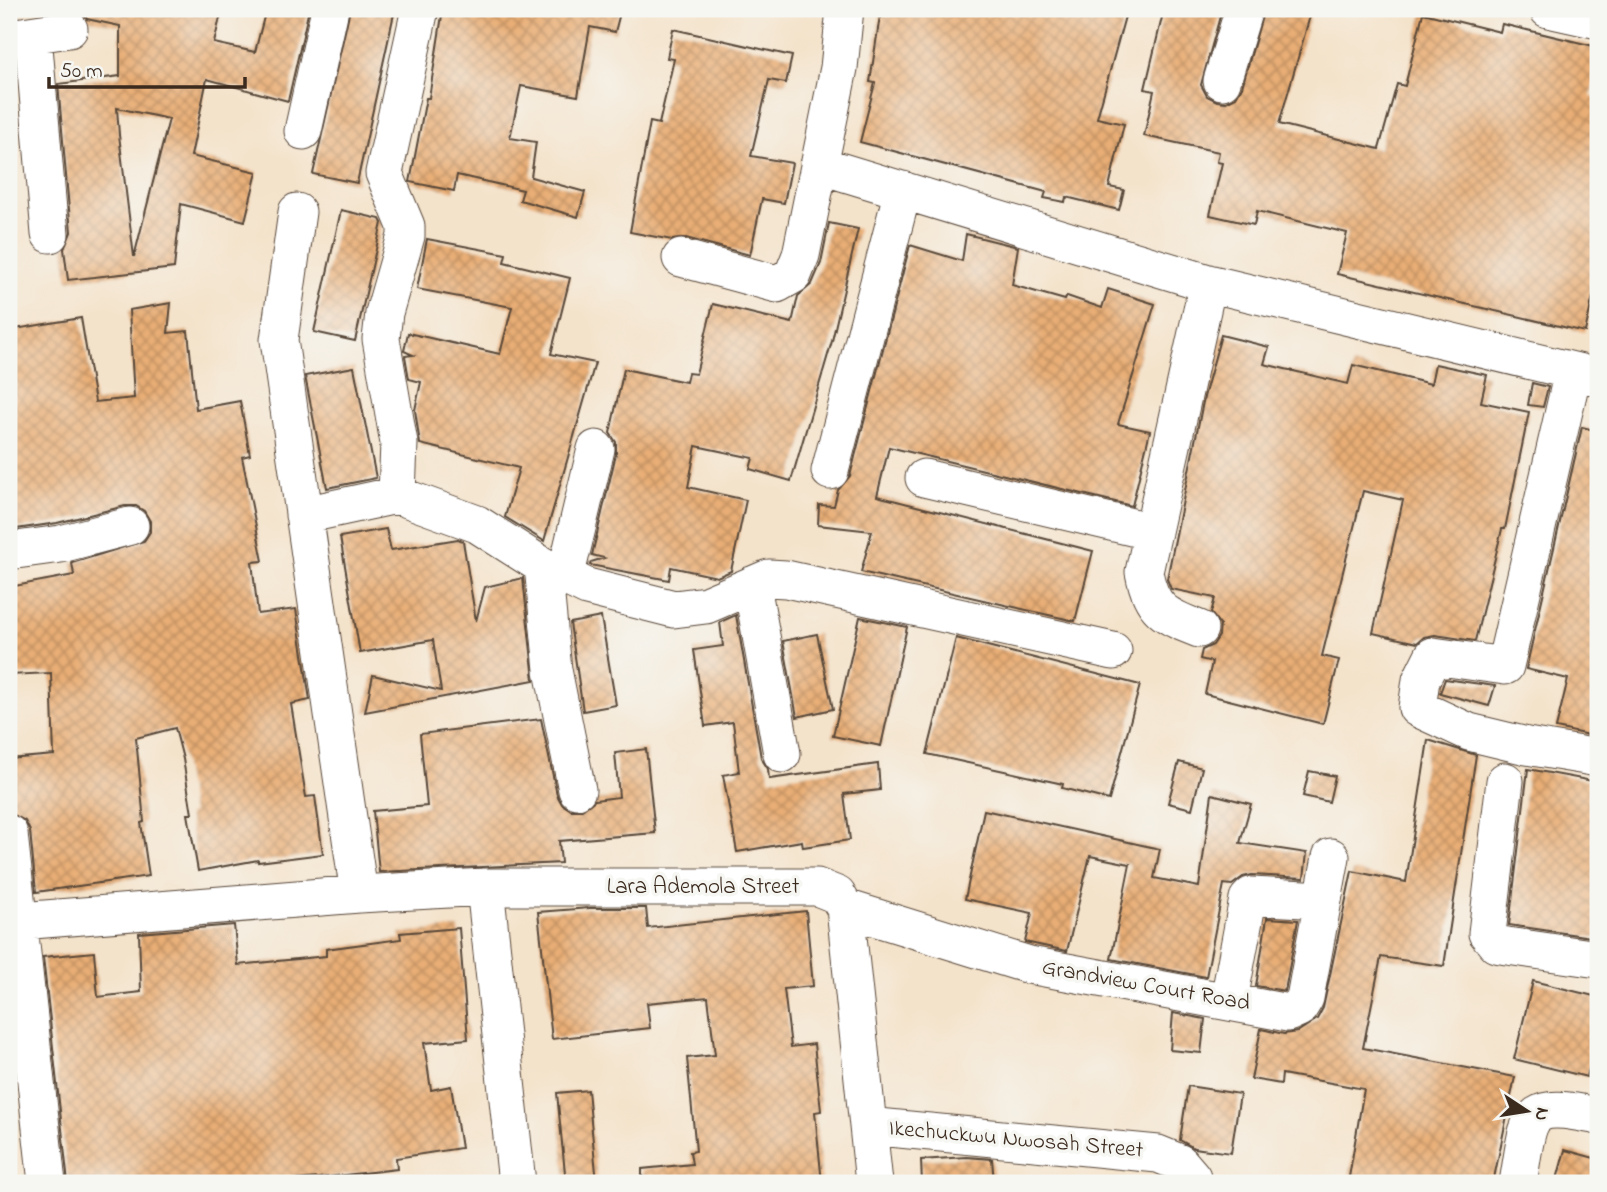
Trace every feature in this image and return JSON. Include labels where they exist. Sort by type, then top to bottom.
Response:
[{"type":"street","points":[[303,131],[330,9]]},
{"type":"street","points":[[397,495],[399,443],[381,339],[384,313],[406,236],[406,226],[384,173],[420,9]]},
{"type":"street","points":[[681,258],[776,284],[793,275],[801,255],[839,68],[843,9]]},
{"type":"street","points":[[1222,81],[1244,9]]},
{"type":"street","points":[[1548,9],[1598,20]]},
{"type":"street","points":[[50,234],[21,36],[69,29]]},
{"type":"street","points":[[819,165],[1208,284],[1586,374],[1505,666],[1433,656],[1421,680],[1417,708],[1469,732],[1527,746],[1598,758]]},
{"type":"street","points":[[830,471],[903,190]]},
{"type":"street","points":[[297,212],[279,340],[359,894]]},
{"type":"street","points":[[1199,629],[1178,621],[1159,608],[1148,596],[1144,572],[1208,284]]},
{"type":"street","points":[[578,790],[554,670],[554,572],[596,449]]},
{"type":"street","points":[[924,478],[1153,532]]},
{"type":"street","points":[[304,515],[397,495],[477,524],[554,572],[587,587],[674,610],[706,605],[769,578],[786,579],[1113,651]]},
{"type":"street","points":[[9,551],[61,544],[130,526]]},
{"type":"street","points":[[752,585],[782,754]]},
{"type":"street","points":[[1505,781],[1487,933],[1496,944],[1598,958]]},
{"type":"street","points":[[9,834],[47,1183]]},
{"type":"street","name":"Grandview Court Road","points":[[845,908],[1029,965],[1288,1013],[1298,1008],[1305,998],[1331,856]]},
{"type":"street","points":[[485,887],[517,1183]]},
{"type":"street","name":"Lara Ademola Street","points":[[20,921],[359,894],[485,887],[817,887],[837,895],[845,908]]},
{"type":"street","points":[[1229,1000],[1248,899],[1258,895],[1323,900]]},
{"type":"street","points":[[845,908],[874,1183]]},
{"type":"street","points":[[1518,1183],[1528,1125],[1541,1111],[1559,1108],[1598,1116]]},
{"type":"street","name":"Ikechuckwu Nwosah Street","points":[[868,1126],[1158,1154],[1180,1163],[1192,1177],[1192,1183]]},
{"type":"building","points":[[81,9],[222,9],[214,43],[255,52],[266,9],[309,9],[288,101],[207,79],[191,156],[257,172],[245,221],[181,204],[174,268],[68,280],[64,249],[71,232],[58,84],[120,76],[120,26],[87,19]],"holes":[[[117,108],[169,119],[134,257]]]},
{"type":"building","points":[[350,9],[395,9],[357,183],[313,174]]},
{"type":"building","points":[[443,9],[621,9],[615,32],[590,27],[578,96],[521,86],[510,138],[536,142],[531,177],[585,192],[578,217],[520,200],[523,190],[457,175],[454,191],[410,182],[426,98],[429,98]]},
{"type":"building","points":[[881,9],[1127,9],[1097,118],[1124,124],[1109,187],[1124,190],[1119,210],[1066,197],[1065,202],[1044,198],[1046,192],[860,142],[875,83],[870,82]]},
{"type":"building","points":[[1164,9],[1222,9],[1201,85],[1207,96],[1226,102],[1236,97],[1242,87],[1264,9],[1312,9],[1279,124],[1379,149],[1397,84],[1405,86],[1423,13],[1500,32],[1502,24],[1598,47],[1591,97],[1598,98],[1598,274],[1585,332],[1337,274],[1347,233],[1257,211],[1254,225],[1210,215],[1222,163],[1217,162],[1219,152],[1144,136],[1154,91],[1145,89]]},
{"type":"building","points":[[673,29],[792,56],[786,83],[769,80],[751,156],[792,163],[784,203],[762,199],[750,255],[686,238],[672,240],[630,232],[650,122],[659,124],[674,59],[667,58]]},
{"type":"building","points":[[341,210],[380,219],[382,223],[355,341],[314,332]]},
{"type":"building","points":[[829,223],[858,229],[832,341],[791,481],[750,469],[753,458],[696,446],[688,487],[746,500],[731,571],[717,577],[671,567],[669,580],[590,565],[591,562],[604,558],[592,555],[616,454],[616,442],[610,433],[624,369],[686,382],[688,373],[696,374],[713,304],[792,323],[798,296],[812,284],[821,263]]},
{"type":"building","points":[[966,234],[1018,247],[1012,285],[1065,300],[1067,296],[1102,308],[1108,289],[1155,304],[1118,424],[1150,431],[1132,506],[889,447],[877,496],[1093,551],[1075,621],[861,572],[872,531],[818,525],[819,505],[834,506],[838,490],[850,476],[910,245],[962,261]]},
{"type":"building","points":[[427,239],[506,254],[504,262],[570,278],[551,354],[595,363],[544,541],[505,517],[519,468],[420,444],[415,410],[421,382],[409,379],[405,356],[413,355],[404,351],[408,333],[500,354],[512,307],[417,289]]},
{"type":"building","points":[[171,303],[168,333],[188,331],[196,409],[240,401],[250,455],[242,457],[263,561],[252,562],[258,614],[296,609],[310,700],[291,704],[306,797],[315,796],[323,854],[258,860],[198,871],[188,814],[192,814],[175,728],[136,738],[144,822],[141,823],[149,876],[36,892],[30,831],[25,821],[12,814],[9,759],[54,755],[51,673],[9,675],[9,632],[13,632],[9,587],[74,575],[72,563],[144,541],[150,532],[150,521],[144,511],[136,506],[125,506],[57,523],[9,530],[9,330],[81,318],[95,402],[134,398],[129,310]]},
{"type":"building","points":[[1221,335],[1269,347],[1264,364],[1348,384],[1353,365],[1431,384],[1435,364],[1487,375],[1481,402],[1529,412],[1505,529],[1502,529],[1475,641],[1435,635],[1424,637],[1417,643],[1373,633],[1403,500],[1363,491],[1322,656],[1339,660],[1323,724],[1205,694],[1212,662],[1200,659],[1202,650],[1213,645],[1219,636],[1220,625],[1211,613],[1215,598],[1171,589],[1167,579],[1204,397]]},
{"type":"building","points":[[354,367],[376,478],[327,488],[305,376]]},
{"type":"building","points":[[1532,383],[1548,387],[1543,407],[1528,405]]},
{"type":"building","points":[[1582,427],[1598,431],[1598,737],[1556,728],[1568,679],[1526,669]]},
{"type":"building","points":[[386,529],[391,550],[458,539],[463,541],[476,621],[485,587],[523,578],[534,680],[365,712],[373,675],[441,691],[433,640],[360,653],[340,537]]},
{"type":"building","points":[[736,615],[761,758],[768,769],[769,779],[878,764],[880,790],[844,794],[850,840],[803,847],[802,841],[737,852],[723,775],[739,772],[733,722],[705,726],[694,650],[723,646],[720,622]]},
{"type":"building","points":[[601,617],[616,705],[583,711],[570,623]]},
{"type":"building","points":[[860,617],[907,627],[881,746],[833,736]]},
{"type":"building","points":[[817,634],[833,709],[797,717],[783,641]]},
{"type":"building","points":[[956,638],[1140,685],[1109,800],[1062,788],[1063,784],[927,754]]},
{"type":"building","points":[[1445,679],[1495,686],[1489,706],[1440,693]]},
{"type":"building","points":[[541,719],[557,795],[562,804],[571,810],[582,810],[595,800],[619,797],[615,753],[646,749],[655,833],[559,841],[561,863],[379,872],[373,811],[427,806],[420,734]]},
{"type":"building","points":[[1428,740],[1476,755],[1444,966],[1381,957],[1363,1048],[1515,1077],[1493,1183],[1348,1183],[1364,1089],[1282,1074],[1281,1084],[1251,1079],[1261,1029],[1284,1034],[1297,1032],[1317,1019],[1323,1008],[1352,871],[1406,882]]},
{"type":"building","points":[[1179,762],[1202,768],[1192,809],[1168,803]]},
{"type":"building","points":[[1528,769],[1598,782],[1598,938],[1509,925]]},
{"type":"building","points":[[1309,771],[1335,776],[1329,802],[1303,796]]},
{"type":"building","points":[[1212,794],[1251,804],[1240,843],[1307,853],[1304,878],[1252,875],[1243,877],[1232,885],[1224,884],[1206,977],[1111,959],[1130,864],[1090,856],[1067,951],[1025,942],[1032,913],[965,899],[984,810],[1160,849],[1154,878],[1199,887]]},
{"type":"building","points":[[646,908],[648,928],[806,911],[813,986],[784,989],[791,1047],[814,1044],[821,1111],[815,1112],[822,1183],[642,1183],[642,1169],[692,1164],[690,1152],[696,1151],[687,1058],[715,1055],[708,997],[647,1003],[650,1028],[552,1039],[538,912]]},
{"type":"building","points":[[1267,918],[1298,920],[1285,991],[1256,986]]},
{"type":"building","points":[[234,925],[238,965],[326,956],[326,949],[401,939],[400,933],[459,928],[468,1039],[424,1043],[431,1090],[451,1086],[461,1148],[396,1158],[397,1169],[319,1178],[259,1183],[68,1183],[43,957],[94,952],[98,997],[141,992],[139,933]]},
{"type":"building","points":[[1533,981],[1598,997],[1598,1031],[1587,1077],[1514,1059]]},
{"type":"building","points":[[1173,1013],[1205,1019],[1201,1053],[1170,1050]]},
{"type":"building","points":[[1188,1086],[1240,1094],[1231,1153],[1194,1148],[1180,1140]]},
{"type":"building","points":[[588,1090],[597,1183],[566,1183],[557,1093]]},
{"type":"building","points":[[1565,1150],[1598,1159],[1598,1183],[1556,1183]]},
{"type":"building","points":[[966,1157],[992,1159],[994,1183],[922,1183],[921,1160]]}]
